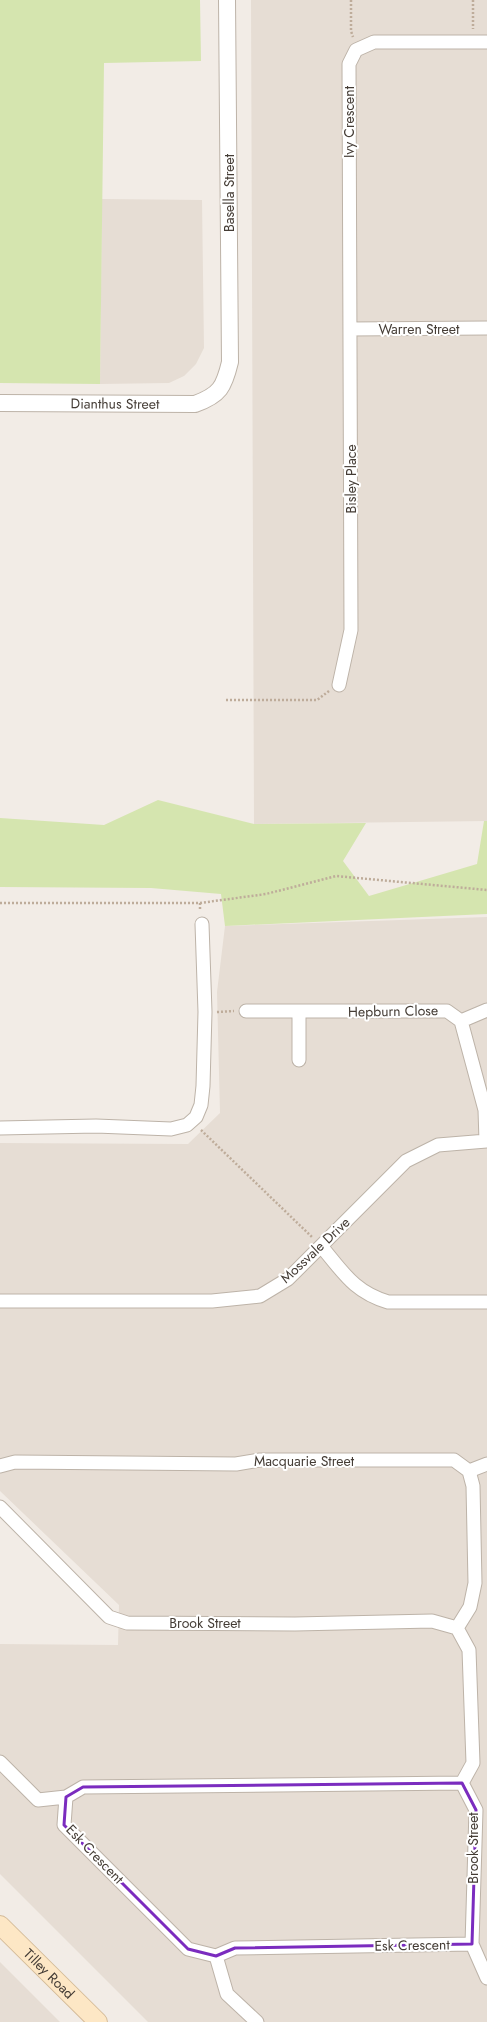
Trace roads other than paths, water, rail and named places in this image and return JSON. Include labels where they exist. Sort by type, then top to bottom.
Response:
[{"type":"main road","name":"Tilley Road","points":[[0,1925],[98,2022]]},
{"type":"street","name":"Basella Street","points":[[223,385],[230,362],[227,0]]},
{"type":"street","name":"Ivy Crescent","points":[[350,329],[349,64],[356,50],[374,42],[487,42]]},
{"type":"street","name":"Warren Street","points":[[350,329],[487,328]]},
{"type":"street","name":"Bisley Place","points":[[339,685],[351,630],[350,329]]},
{"type":"street","name":"Dianthus Street","points":[[0,403],[195,404],[211,398],[223,385]]},
{"type":"street","points":[[0,1128],[96,1126],[171,1130],[187,1124],[196,1117],[201,1105],[204,1012],[202,924]]},
{"type":"street","points":[[487,1010],[461,1020],[485,1110],[487,1141]]},
{"type":"street","name":"Hepburn Close","points":[[246,1011],[447,1011],[461,1020]]},
{"type":"street","points":[[299,1012],[299,1060]]},
{"type":"street","name":"Mossvale Drive","points":[[0,1301],[212,1301],[260,1296],[288,1279],[406,1161],[438,1145],[487,1141]]},
{"type":"street","points":[[321,1246],[359,1289],[374,1298],[388,1302],[487,1302]]},
{"type":"street","name":"Macquarie Street","points":[[0,1466],[15,1462],[236,1464],[260,1460],[454,1460],[469,1471]]},
{"type":"street","points":[[0,1762],[38,1800],[66,1796],[83,1787],[462,1784],[473,1763],[469,1650],[457,1628],[470,1607],[475,1576],[473,1486],[469,1471],[487,1464]]},
{"type":"street","name":"Brook Street","points":[[0,1506],[108,1617],[127,1623],[295,1624],[432,1621],[457,1628]]},
{"type":"street","name":"Brook Street","points":[[462,1784],[476,1810],[472,1944],[487,1978]]},
{"type":"street","name":"Esk Crescent","points":[[66,1796],[64,1825],[188,1948],[216,1956],[235,1948],[472,1944]]},
{"type":"street","points":[[216,1956],[227,1994],[257,2022]]}]
